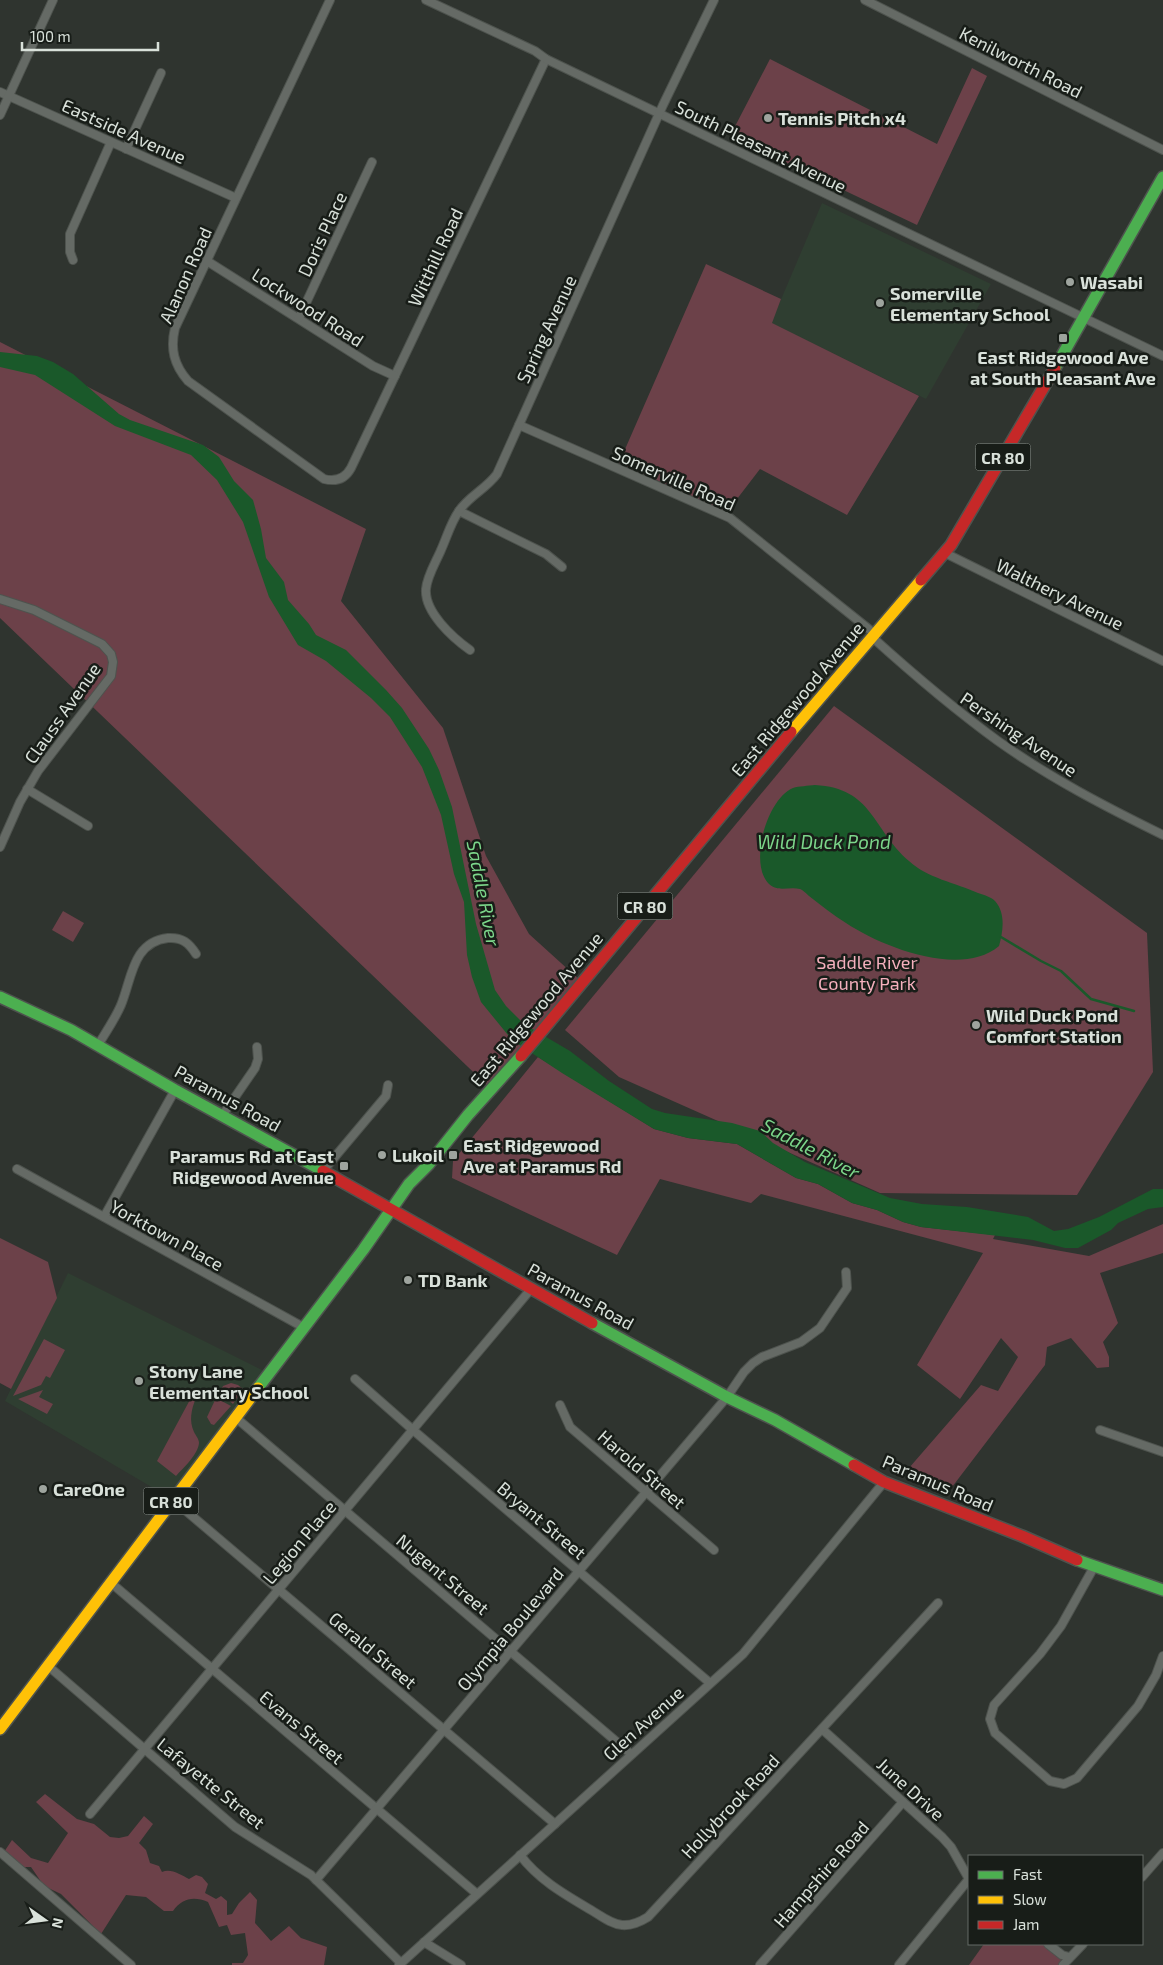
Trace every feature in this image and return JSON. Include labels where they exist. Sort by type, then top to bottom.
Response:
[{"type":"main road","name":"East Ridgewood Avenue","points":[[0,1729],[172,1499],[363,1250],[409,1184],[429,1164],[468,1115],[492,1090],[873,636],[952,545],[1084,318],[1163,177]]},
{"type":"main road","name":"Paramus Road","points":[[0,997],[71,1030],[175,1090],[392,1208],[531,1289],[727,1397],[775,1420],[884,1482],[1022,1536],[1094,1567],[1163,1590]]},
{"type":"street","points":[[0,115],[53,0]]},
{"type":"street","name":"Alanon Road","points":[[330,0],[174,334],[173,352],[181,373],[197,388],[324,479],[338,480],[344,477],[351,468]]},
{"type":"street","name":"South Pleasant Avenue","points":[[426,0],[1163,356]]},
{"type":"street","name":"Spring Avenue","points":[[470,650],[457,641],[432,613],[427,601],[427,582],[459,511],[469,499],[490,483],[497,474],[660,113],[714,0]]},
{"type":"street","name":"Kenilworth Road","points":[[865,0],[1163,150]]},
{"type":"street","name":"Witthill Road","points":[[351,468],[546,59]]},
{"type":"street","points":[[126,149],[161,73]]},
{"type":"street","name":"Eastside Avenue","points":[[0,92],[236,198]]},
{"type":"street","points":[[73,260],[70,252],[70,234],[111,142]]},
{"type":"street","name":"Doris Place","points":[[299,318],[372,162]]},
{"type":"street","name":"Lockwood Road","points":[[207,261],[373,366],[395,376]]},
{"type":"street","name":"Somerville Road","points":[[519,426],[730,518],[873,636]]},
{"type":"street","points":[[459,511],[546,554],[562,567]]},
{"type":"street","name":"Walthery Avenue","points":[[944,553],[1163,661]]},
{"type":"street","name":"Clauss Avenue","points":[[0,599],[34,610],[102,644],[111,654],[113,662],[111,676],[38,771],[27,789],[0,847]]},
{"type":"street","name":"Pershing Avenue","points":[[873,636],[958,711],[1006,746],[1084,795],[1163,835]]},
{"type":"street","points":[[27,789],[88,826]]},
{"type":"street","points":[[98,1045],[121,1006],[131,970],[146,947],[155,942],[173,938],[182,939],[190,944],[196,954]]},
{"type":"street","points":[[222,1116],[254,1068],[258,1059],[257,1047]]},
{"type":"street","points":[[323,1171],[386,1096],[388,1085]]},
{"type":"street","points":[[104,1217],[175,1090]]},
{"type":"street","name":"Yorktown Place","points":[[17,1169],[303,1327]]},
{"type":"street","name":"Olympia Boulevard","points":[[316,1880],[727,1397],[744,1372],[762,1357],[801,1342],[820,1328],[847,1288],[846,1272]]},
{"type":"street","name":"Legion Place","points":[[90,1814],[531,1289]]},
{"type":"street","name":"Bryant Street","points":[[355,1379],[710,1683]]},
{"type":"street","name":"Harold Street","points":[[560,1405],[570,1427],[714,1550]]},
{"type":"street","name":"Nugent Street","points":[[235,1417],[632,1754]]},
{"type":"street","points":[[1100,1430],[1163,1452]]},
{"type":"street","name":"Glen Avenue","points":[[400,1964],[743,1654],[884,1482]]},
{"type":"street","name":"Gerald Street","points":[[172,1499],[555,1824]]},
{"type":"street","points":[[1094,1567],[1061,1626],[1040,1654],[994,1705],[990,1719],[996,1733],[1050,1781],[1064,1784],[1071,1782],[1077,1778],[1138,1706],[1156,1675],[1163,1656]]},
{"type":"street","name":"Evans Street","points":[[110,1582],[211,1670],[477,1894]]},
{"type":"street","name":"Hollybrook Road","points":[[520,1855],[540,1877],[554,1888],[608,1920],[624,1925],[640,1922],[648,1917],[938,1603]]},
{"type":"street","name":"Lafayette Street","points":[[47,1665],[235,1827],[311,1875],[400,1964]]},
{"type":"street","name":"June Drive","points":[[822,1729],[942,1837],[951,1847],[968,1877]]},
{"type":"street","name":"Hampshire Road","points":[[760,1965],[904,1802]]},
{"type":"street","points":[[0,1852],[131,1965]]},
{"type":"street","points":[[1143,1876],[1163,1852]]},
{"type":"street","points":[[899,1965],[968,1880]]},
{"type":"street","points":[[424,1942],[461,1965]]},
{"type":"street","points":[[1049,1945],[1062,1955],[1069,1957]]},
{"type":"street","points":[[1063,1965],[1083,1945]]},
{"type":"shaded area","name":"Somerville Elementary School","points":[[822,203],[991,284],[926,399],[771,323]]},
{"type":"shaded area","name":"Stony Lane Elementary School","points":[[68,1273],[268,1373],[172,1499],[5,1401]]},
{"type":"green space","points":[[770,59],[937,144],[972,68],[987,76],[917,225],[730,136]]},
{"type":"green space","points":[[706,264],[781,299],[772,323],[919,396],[847,515],[760,469],[727,512],[619,463]]},
{"type":"green space","points":[[0,342],[366,529],[341,601],[443,728],[486,856],[529,934],[582,982],[492,1090],[0,618]]},
{"type":"green space","name":"Saddle River County Park","points":[[834,706],[1147,933],[1153,1072],[1077,1195],[880,1193],[619,1077],[565,1030]]},
{"type":"green space","points":[[63,911],[84,923],[73,942],[52,930]]},
{"type":"green space","points":[[538,1057],[654,1129],[688,1138],[737,1144],[796,1178],[818,1184],[852,1203],[877,1210],[903,1222],[921,1227],[995,1235],[993,1239],[1089,1256],[1163,1224],[1163,1253],[1100,1273],[1118,1323],[1103,1342],[1109,1357],[1109,1367],[1097,1368],[1071,1338],[1047,1347],[1045,1365],[949,1491],[909,1468],[981,1385],[998,1391],[1018,1357],[1001,1338],[960,1399],[917,1365],[983,1253],[761,1194],[751,1203],[660,1179],[617,1255],[452,1178],[453,1161]]},
{"type":"green space","points":[[0,1238],[48,1262],[57,1298],[11,1389],[0,1383]]},
{"type":"green space","points":[[44,1339],[65,1350],[50,1378],[46,1376],[41,1385],[13,1396]]},
{"type":"green space","points":[[231,1383],[243,1389],[233,1404],[219,1394],[223,1386]]},
{"type":"green space","points":[[43,1390],[39,1397],[53,1404],[47,1414],[18,1399]]},
{"type":"green space","points":[[192,1396],[196,1398],[191,1420],[199,1443],[198,1448],[193,1457],[176,1476],[157,1461]]},
{"type":"green space","points":[[216,1398],[231,1406],[214,1425],[211,1424],[207,1417]]},
{"type":"green space","points":[[45,1794],[77,1819],[94,1824],[110,1837],[128,1836],[144,1816],[153,1824],[139,1843],[146,1850],[150,1863],[159,1866],[162,1872],[172,1871],[189,1879],[196,1875],[202,1877],[208,1884],[205,1893],[216,1899],[221,1896],[227,1901],[227,1915],[232,1914],[239,1903],[250,1892],[257,1900],[255,1923],[271,1941],[289,1926],[301,1938],[327,1947],[324,1965],[232,1965],[232,1963],[243,1963],[248,1955],[245,1933],[231,1935],[227,1925],[219,1927],[208,1902],[198,1899],[184,1901],[173,1911],[164,1911],[146,1897],[126,1895],[101,1934],[61,1894],[44,1886],[31,1867],[23,1867],[4,1852],[12,1840],[31,1858],[48,1863],[68,1833],[36,1802]]},
{"type":"green space","points":[[983,1945],[1050,1945],[1069,1957],[1063,1965],[969,1965]]},
{"type":"water","points":[[0,352],[37,356],[53,362],[73,374],[119,414],[130,420],[203,445],[219,457],[234,481],[253,500],[266,558],[284,582],[288,600],[316,635],[346,650],[386,690],[402,708],[429,749],[439,770],[452,807],[476,924],[495,990],[506,1006],[524,1024],[570,1051],[609,1081],[652,1109],[665,1113],[732,1123],[760,1131],[773,1143],[805,1162],[890,1198],[922,1204],[967,1207],[1028,1217],[1054,1231],[1068,1229],[1099,1217],[1153,1189],[1163,1189],[1163,1207],[1148,1209],[1118,1223],[1111,1230],[1078,1248],[1065,1248],[1033,1240],[921,1227],[903,1222],[877,1210],[852,1203],[818,1184],[796,1178],[737,1144],[688,1138],[654,1129],[512,1040],[481,1002],[472,977],[467,955],[464,902],[454,874],[441,815],[422,767],[390,717],[371,698],[326,661],[298,645],[269,597],[243,522],[217,480],[191,455],[115,426],[35,375],[0,367]]},
{"type":"water","name":"Wild Duck Pond","points":[[815,785],[834,788],[849,794],[860,802],[870,812],[897,849],[916,867],[933,876],[992,898],[1001,911],[1002,917],[1002,935],[999,946],[983,955],[964,959],[922,956],[900,949],[861,932],[836,917],[801,890],[796,888],[775,888],[768,883],[760,861],[764,832],[769,817],[775,805],[784,794],[793,788]]},
{"type":"waterway","points":[[1001,937],[1061,971],[1091,999],[1134,1011]]},
{"type":"traffic: fast","points":[[1055,368],[1163,177]]},
{"type":"traffic: fast","points":[[0,997],[71,1030],[175,1090],[323,1171]]},
{"type":"traffic: fast","points":[[258,1388],[363,1250],[409,1184],[429,1164],[468,1115],[521,1056]]},
{"type":"traffic: fast","points":[[592,1323],[727,1397],[775,1420],[854,1465]]},
{"type":"traffic: fast","points":[[1077,1560],[1163,1590]]},
{"type":"traffic: slow","points":[[791,732],[921,580]]},
{"type":"traffic: slow","points":[[0,1729],[258,1388]]},
{"type":"traffic: jam","points":[[921,580],[951,545],[1055,368]]},
{"type":"traffic: jam","points":[[521,1056],[791,732]]},
{"type":"traffic: jam","points":[[323,1171],[592,1323]]},
{"type":"traffic: jam","points":[[854,1465],[884,1482],[1022,1536],[1077,1560]]},
{"type":"place","name":"Tennis Pitch x4","points":[[768,118]]},
{"type":"place","name":"Wasabi","points":[[1070,282]]},
{"type":"place","name":"Somerville Elementary School","points":[[880,303]]},
{"type":"place","name":"East Ridgewood Ave at South Pleasant Ave","points":[[1063,338]]},
{"type":"place","name":"Wild Duck Pond Comfort Station","points":[[976,1025]]},
{"type":"place","name":"Lukoil","points":[[382,1155]]},
{"type":"place","name":"East Ridgewood Ave at Paramus Rd","points":[[453,1155]]},
{"type":"place","name":"Paramus Rd at East Ridgewood Avenue","points":[[344,1166]]},
{"type":"place","name":"TD Bank","points":[[408,1280]]},
{"type":"place","name":"Stony Lane Elementary School","points":[[139,1381]]},
{"type":"place","name":"CareOne","points":[[43,1489]]},
{"type":"water label","name":"Saddle River","points":[[484,893]]},
{"type":"water label","name":"Saddle River","points":[[811,1148]]}]
